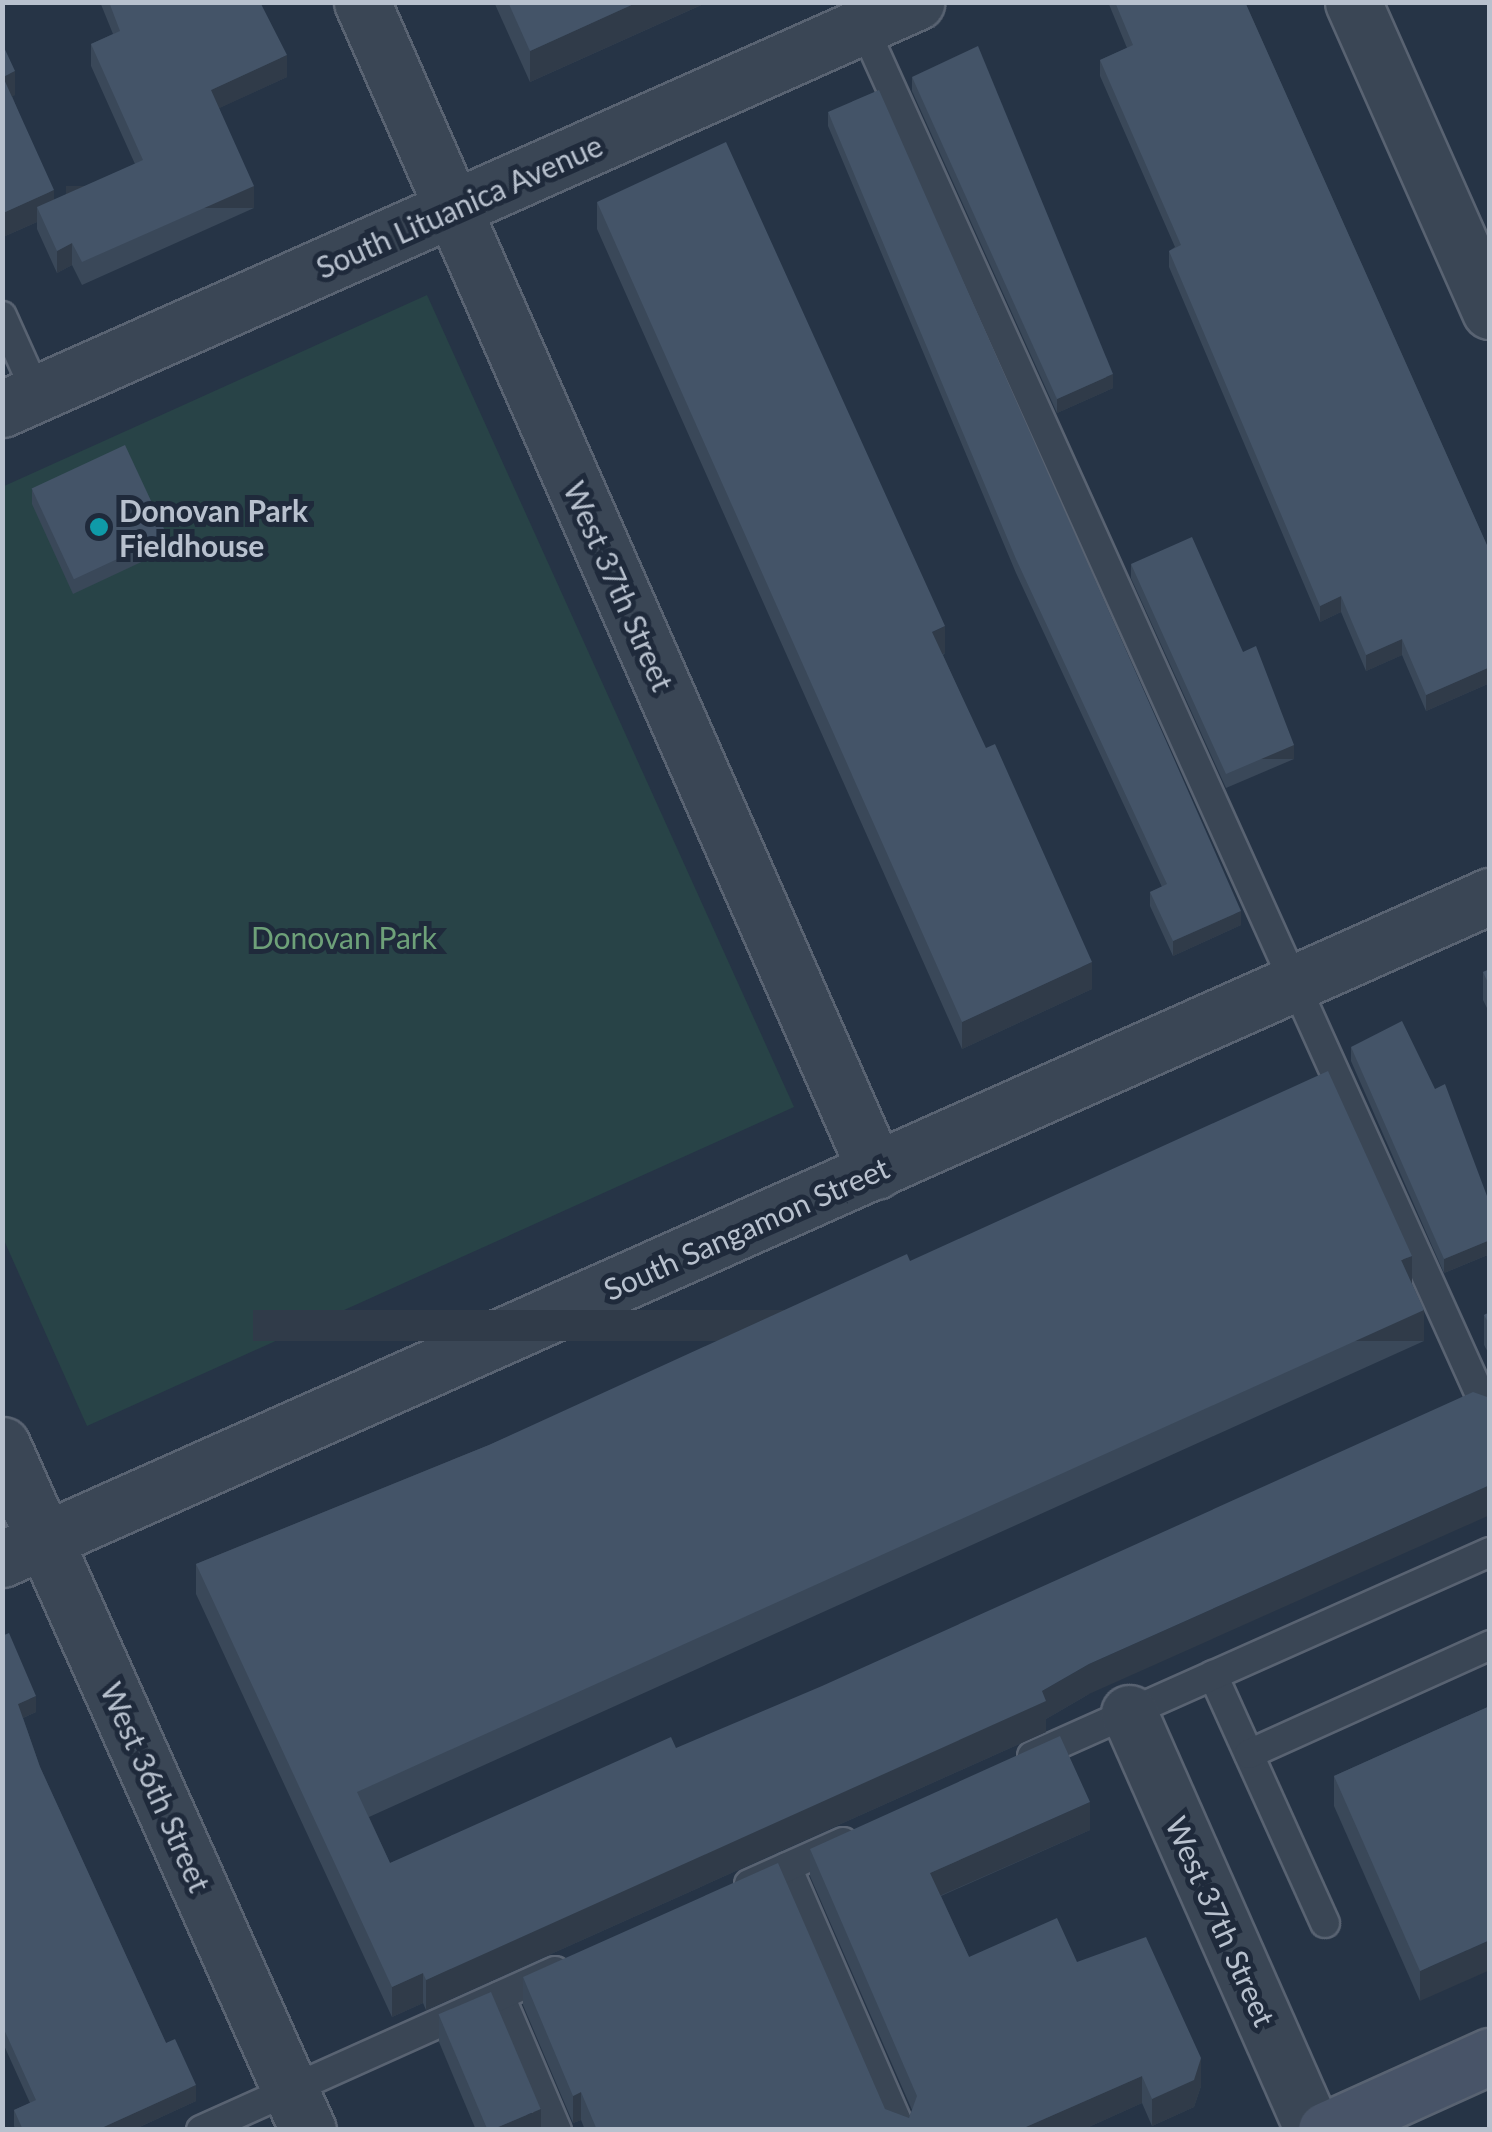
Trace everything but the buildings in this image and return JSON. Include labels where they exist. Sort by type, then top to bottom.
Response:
[{"type":"street","name":"West 37th Street","points":[[362,2],[876,1171]]},
{"type":"street","name":"South Lituanica Avenue","points":[[20,402],[453,209],[858,14],[916,2]]},
{"type":"street","points":[[1352,2],[1490,311]]},
{"type":"street","name":"South Sangamon Street","points":[[23,1549],[1490,896]]},
{"type":"street","name":"West 36th Street","points":[[2,1446],[23,1549],[300,2110]]},
{"type":"street","name":"West 37th Street","points":[[1130,1713],[1313,2130]]},
{"type":"street","points":[[1326,2130],[1490,2056]]},
{"type":"lane","points":[[858,14],[1490,1417]]},
{"type":"lane","points":[[2,316],[20,402]]},
{"type":"lane","points":[[1004,1769],[1490,1552]]},
{"type":"lane","points":[[1249,1754],[1490,1646]]},
{"type":"lane","points":[[1212,1676],[1325,1923]]},
{"type":"lane","points":[[716,1899],[880,1825]]},
{"type":"lane","points":[[788,1866],[901,2130]]},
{"type":"lane","points":[[200,2130],[300,2110],[500,1996],[590,1956]]},
{"type":"lane","points":[[500,1996],[557,2130]]},
{"type":"green space","name":"Donovan Park","points":[[427,295],[794,1107],[87,1426],[3,1238],[2,487]]},
{"type":"place","name":"Donovan Park Fieldhouse","points":[[99,527]]}]
